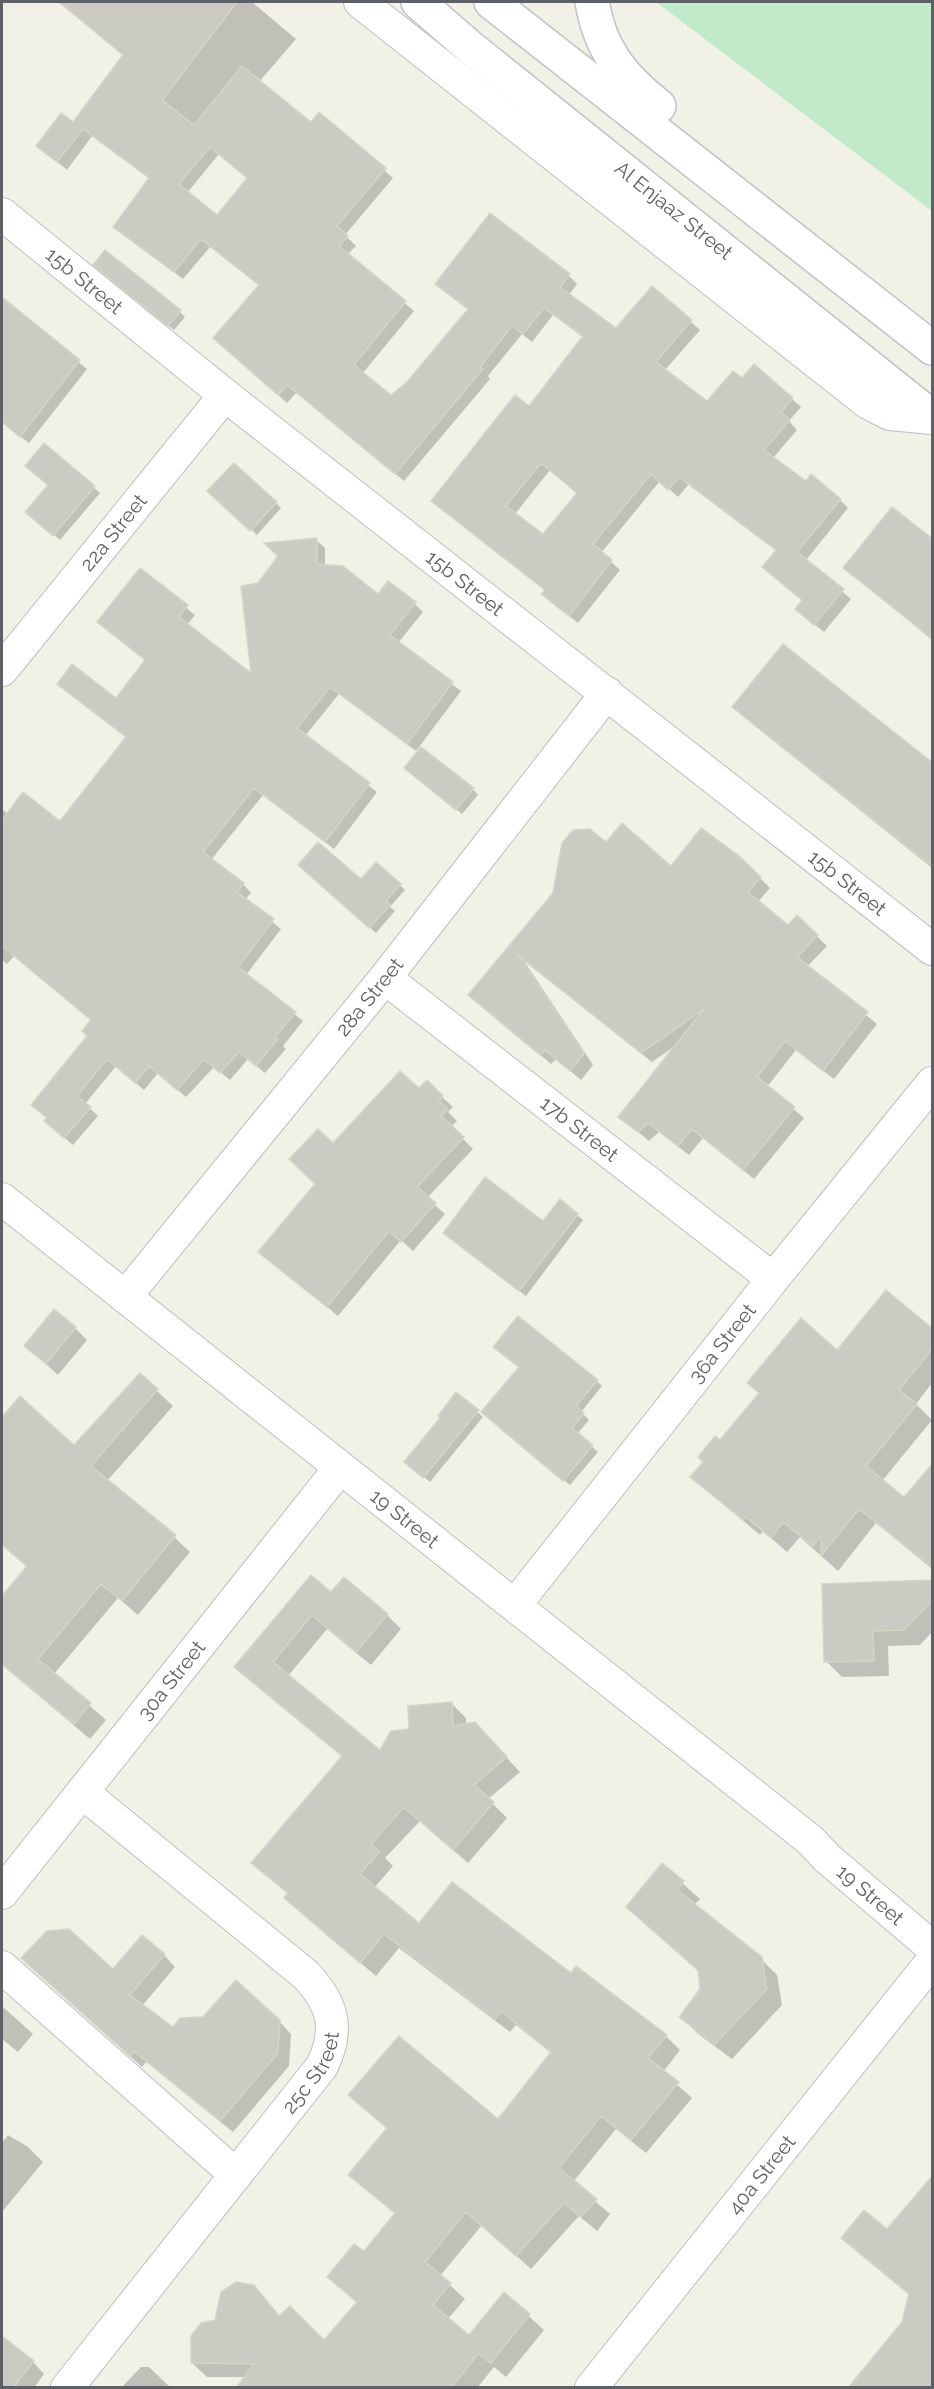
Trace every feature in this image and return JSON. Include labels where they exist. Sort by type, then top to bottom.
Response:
[{"type":"street","points":[[360,2],[868,403],[890,414],[933,417]]},
{"type":"street","points":[[592,2],[595,22],[607,51],[626,77],[649,99],[810,226],[841,258],[875,302]]},
{"type":"street","name":"Al Enjaaz Street","points":[[423,3],[471,48],[933,417]]},
{"type":"street","points":[[471,48],[499,4],[933,348]]},
{"type":"street","name":"15b Street","points":[[2,214],[225,395],[933,949]]},
{"type":"street","name":"22a Street","points":[[2,668],[225,395]]},
{"type":"street","name":"28a Street","points":[[125,1297],[385,978],[607,693]]},
{"type":"street","name":"17b Street","points":[[385,978],[772,1279]]},
{"type":"street","name":"36a Street","points":[[515,1605],[772,1279],[933,1083]]},
{"type":"street","name":"19 Street","points":[[2,1199],[810,1840],[827,1858],[933,1947]]},
{"type":"street","name":"30a Street","points":[[2,1893],[340,1468]]},
{"type":"street","name":"25c Street","points":[[67,2388],[322,2066],[333,2036],[331,2013],[322,1992],[306,1975],[82,1792]]},
{"type":"street","name":"19 Street","points":[[810,1840],[833,1852],[933,1918]]},
{"type":"street","name":"40a Street","points":[[591,2388],[933,1961]]},
{"type":"street","points":[[2,1967],[236,2175]]},
{"type":"green space","points":[[656,2],[932,2],[932,211]]},
{"type":"building","points":[[59,2],[237,2],[162,100],[194,125],[242,66],[311,122],[319,112],[386,168],[337,226],[348,236],[339,246],[406,301],[354,365],[391,395],[407,382],[468,309],[435,284],[490,213],[570,274],[560,287],[616,328],[652,286],[692,320],[656,362],[707,401],[733,371],[742,378],[754,364],[793,398],[781,412],[790,420],[764,450],[806,481],[811,474],[841,499],[797,552],[844,589],[814,625],[795,609],[802,600],[762,567],[776,550],[679,477],[668,490],[651,474],[593,544],[612,560],[569,616],[541,594],[545,590],[431,501],[515,395],[529,406],[583,336],[544,308],[523,334],[512,326],[480,367],[483,369],[395,474],[287,385],[278,395],[213,338],[259,285],[201,239],[174,272],[113,227],[149,178],[83,129],[57,162],[36,146],[61,113],[73,122],[123,55]],"holes":[[[210,147],[247,178],[217,215],[179,184]],[[541,463],[577,493],[543,534],[506,506]]]},
{"type":"building","points":[[105,250],[181,310],[168,326],[93,265]]},
{"type":"building","points":[[2,297],[80,360],[20,437],[2,422]]},
{"type":"building","points":[[44,443],[95,486],[53,536],[25,512],[48,485],[25,466]]},
{"type":"building","points":[[234,463],[277,502],[250,531],[207,491]]},
{"type":"building","points":[[892,507],[933,539],[933,639],[843,568]]},
{"type":"building","points":[[317,538],[317,564],[343,566],[378,594],[388,581],[416,602],[390,635],[453,682],[407,744],[330,687],[297,728],[370,783],[325,842],[254,788],[203,852],[244,883],[237,892],[274,919],[238,967],[296,1012],[275,1037],[278,1039],[256,1066],[239,1052],[220,1073],[204,1059],[177,1090],[149,1066],[135,1083],[107,1059],[77,1096],[91,1107],[64,1138],[44,1121],[47,1118],[31,1105],[87,1036],[82,1031],[91,1020],[2,946],[2,820],[23,792],[60,821],[126,737],[57,684],[72,664],[116,698],[145,660],[97,622],[140,568],[188,605],[179,617],[251,673],[241,586],[258,583],[278,556],[264,543]]},
{"type":"building","points":[[783,644],[933,763],[933,867],[732,707]]},
{"type":"building","points":[[421,747],[474,788],[456,810],[404,768]]},
{"type":"building","points":[[622,823],[671,866],[701,828],[738,855],[761,877],[748,892],[788,925],[797,915],[818,935],[797,957],[868,1012],[823,1071],[785,1041],[757,1077],[795,1107],[743,1170],[692,1129],[678,1146],[648,1123],[638,1132],[618,1117],[704,1009],[641,1053],[518,955],[584,1054],[570,1071],[545,1050],[540,1055],[468,995],[553,893],[562,843],[573,830],[590,829],[606,842]]},
{"type":"building","points":[[318,842],[361,879],[376,862],[401,884],[386,901],[390,905],[369,928],[298,865]]},
{"type":"building","points":[[400,1071],[419,1088],[427,1080],[443,1096],[439,1101],[448,1109],[441,1116],[464,1137],[417,1187],[436,1203],[401,1242],[389,1231],[327,1307],[258,1252],[315,1184],[289,1159],[318,1129],[333,1143]]},
{"type":"building","points":[[485,1177],[543,1221],[560,1199],[578,1214],[519,1291],[443,1233]]},
{"type":"building","points":[[886,1290],[933,1329],[933,1348],[899,1390],[917,1404],[866,1466],[904,1497],[933,1463],[933,1568],[859,1509],[821,1556],[821,1536],[813,1546],[783,1522],[771,1538],[746,1517],[743,1520],[690,1477],[703,1462],[698,1457],[715,1436],[720,1440],[759,1393],[747,1383],[801,1318],[837,1350]]},
{"type":"building","points":[[54,1309],[76,1327],[46,1364],[24,1346]]},
{"type":"building","points":[[518,1316],[598,1380],[576,1406],[584,1413],[572,1428],[593,1445],[563,1481],[481,1412],[519,1367],[493,1347]]},
{"type":"building","points":[[140,1373],[158,1389],[91,1466],[176,1535],[122,1601],[101,1584],[38,1659],[91,1703],[74,1724],[2,1664],[2,1596],[27,1566],[2,1545],[2,1417],[20,1396],[74,1445]]},
{"type":"building","points":[[456,1392],[479,1410],[423,1478],[404,1462],[440,1418],[438,1416]]},
{"type":"building","points":[[311,1575],[331,1592],[344,1577],[388,1614],[356,1652],[312,1615],[273,1662],[380,1750],[391,1731],[409,1729],[408,1706],[452,1702],[453,1726],[475,1722],[507,1757],[474,1785],[494,1802],[453,1850],[404,1807],[371,1844],[380,1851],[360,1874],[419,1923],[452,1882],[571,1973],[576,1966],[667,2035],[648,2058],[679,2082],[631,2140],[601,2116],[559,2168],[597,2199],[581,2217],[564,2203],[516,2256],[466,2212],[425,2262],[451,2283],[433,2305],[469,2335],[504,2292],[530,2314],[491,2363],[478,2354],[451,2388],[236,2388],[254,2364],[191,2363],[191,2336],[201,2323],[215,2320],[221,2292],[236,2282],[254,2285],[279,2316],[290,2306],[324,2340],[357,2302],[327,2277],[354,2244],[364,2251],[395,2213],[348,2175],[387,2128],[348,2095],[399,2036],[498,2119],[551,2052],[501,2011],[495,2019],[384,1934],[360,1963],[284,1898],[288,1893],[251,1863],[342,1756],[234,1667]]},
{"type":"building","points":[[933,1580],[933,1600],[904,1630],[873,1631],[874,1661],[824,1662],[822,1584]]},
{"type":"building","points":[[662,1863],[684,1881],[677,1890],[762,1957],[767,1989],[715,2044],[679,2017],[700,1989],[698,1970],[626,1907]]},
{"type":"building","points":[[69,1929],[113,1969],[142,1935],[165,1954],[130,1995],[173,2027],[180,2018],[203,2017],[236,1980],[280,2020],[278,2053],[220,2121],[134,2051],[130,2056],[21,1958],[47,1931]]},
{"type":"building","points":[[933,2175],[933,2388],[848,2388],[902,2322],[909,2294],[841,2238],[864,2210],[887,2229]]},
{"type":"building","points":[[2,2336],[34,2361],[13,2388],[2,2388]]}]
